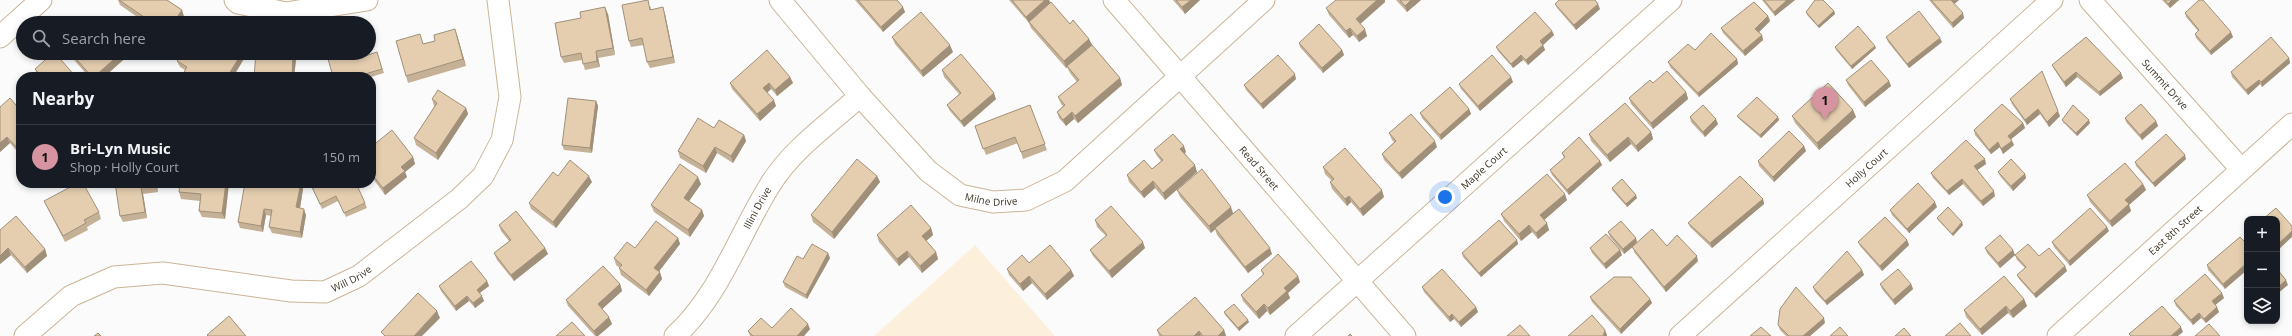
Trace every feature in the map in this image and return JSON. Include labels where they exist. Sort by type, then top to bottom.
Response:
[{"type":"street","points":[[23,16],[41,0]]},
{"type":"street","points":[[235,0],[238,3],[286,13],[367,0]]},
{"type":"street","name":"Will Drive","points":[[25,336],[71,296],[114,277],[163,273],[291,291],[325,292],[359,276],[464,195],[483,176],[502,140],[510,97],[498,0]]},
{"type":"street","name":"Milne Drive","points":[[780,0],[860,96],[928,171],[960,195],[993,202],[1026,200],[1065,181],[1264,0]]},
{"type":"street","name":"Read Street","points":[[1114,0],[1356,282],[1405,336]]},
{"type":"street","name":"Maple Court","points":[[1296,336],[1671,0]]},
{"type":"street","name":"Holly Court","points":[[1680,336],[2052,0]]},
{"type":"street","name":"Summit Drive","points":[[2090,0],[2241,169]]},
{"type":"street","points":[[0,37],[16,23]]},
{"type":"street","name":"Illini Drive","points":[[675,336],[707,301],[770,185],[792,155],[860,96]]},
{"type":"street","name":"East 8th Street","points":[[2058,336],[2292,124]]},
{"type":"shaded area","points":[[975,245],[1055,336],[874,336]]},
{"type":"building","points":[[119,0],[167,0],[182,10],[178,16],[143,16]]},
{"type":"building","points":[[648,0],[650,10],[663,7],[673,57],[647,62],[642,38],[629,41],[622,5]]},
{"type":"building","points":[[858,0],[897,0],[903,7],[881,27]]},
{"type":"building","points":[[1012,0],[1045,0],[1026,17]]},
{"type":"building","points":[[1176,0],[1191,0],[1182,7]]},
{"type":"building","points":[[1336,0],[1377,0],[1356,19],[1365,29],[1357,36],[1350,28],[1346,31],[1326,8]]},
{"type":"building","points":[[1400,0],[1411,0],[1405,6]]},
{"type":"building","points":[[1559,0],[1595,0],[1598,4],[1574,25],[1555,4]]},
{"type":"building","points":[[1764,0],[1787,0],[1774,12]]},
{"type":"building","points":[[1815,0],[1823,0],[1834,11],[1818,26],[1806,12]]},
{"type":"building","points":[[1931,0],[1951,0],[1963,13],[1952,23]]},
{"type":"building","points":[[2165,0],[2172,0],[2168,4]]},
{"type":"building","points":[[2199,0],[2203,0],[2231,32],[2210,51],[2195,34],[2199,30],[2185,13]]},
{"type":"building","points":[[1051,2],[1070,24],[1073,20],[1089,39],[1064,61],[1029,22]]},
{"type":"building","points":[[1754,2],[1768,16],[1755,29],[1762,35],[1743,51],[1721,28]]},
{"type":"building","points":[[605,7],[613,48],[596,51],[597,61],[583,64],[581,53],[561,57],[555,23],[581,18],[580,12]]},
{"type":"building","points":[[1919,11],[1940,38],[1907,64],[1886,37]]},
{"type":"building","points":[[921,12],[950,45],[921,71],[892,37]]},
{"type":"building","points":[[1535,12],[1552,31],[1540,41],[1543,45],[1526,60],[1521,55],[1511,64],[1496,47]]},
{"type":"building","points":[[1319,24],[1342,50],[1322,68],[1299,43]]},
{"type":"building","points":[[1858,26],[1875,46],[1851,66],[1835,47]]},
{"type":"building","points":[[455,29],[463,59],[406,76],[396,41],[420,34],[423,44],[435,41],[434,35]]},
{"type":"building","points":[[1711,33],[1737,59],[1698,93],[1668,62],[1688,44],[1695,50]]},
{"type":"building","points":[[2086,37],[2121,73],[2099,92],[2076,72],[2064,82],[2052,65]]},
{"type":"building","points":[[2271,37],[2289,58],[2261,82],[2259,80],[2246,90],[2231,72]]},
{"type":"building","points":[[1092,45],[1120,78],[1075,116],[1072,112],[1063,120],[1057,112],[1065,105],[1058,97],[1079,80],[1067,66]]},
{"type":"building","points":[[767,50],[790,77],[775,90],[769,83],[763,88],[774,100],[757,114],[730,83]]},
{"type":"building","points":[[376,52],[382,69],[372,72],[332,72],[328,60],[376,60]]},
{"type":"building","points":[[961,54],[994,93],[961,121],[947,105],[961,93],[942,70]]},
{"type":"building","points":[[1278,55],[1295,74],[1261,104],[1244,85]]},
{"type":"building","points":[[1492,55],[1511,77],[1478,106],[1459,84]]},
{"type":"building","points":[[45,60],[61,60],[72,72],[38,72],[35,69]]},
{"type":"building","points":[[77,60],[113,60],[100,72],[88,72]]},
{"type":"building","points":[[238,60],[230,72],[184,72],[187,67],[177,61]]},
{"type":"building","points":[[255,60],[293,60],[292,72],[254,72]]},
{"type":"building","points":[[1871,60],[1889,81],[1864,102],[1846,80]]},
{"type":"building","points":[[1667,71],[1686,92],[1651,123],[1629,98],[1650,80],[1653,83]]},
{"type":"building","points":[[2042,71],[2058,111],[2047,122],[2038,109],[2025,120],[2010,99]]},
{"type":"building","points":[[1828,83],[1853,110],[1817,143],[1792,116]]},
{"type":"building","points":[[1450,87],[1469,109],[1440,135],[1420,113]]},
{"type":"building","points":[[438,90],[466,108],[436,153],[414,138],[437,103],[432,99]]},
{"type":"building","points":[[1757,97],[1778,117],[1760,135],[1737,116]]},
{"type":"building","points":[[10,98],[16,105],[16,147],[7,137],[0,143],[0,107]]},
{"type":"building","points":[[568,98],[596,101],[590,148],[562,145]]},
{"type":"building","points":[[1625,103],[1651,132],[1636,146],[1628,137],[1607,155],[1589,134]]},
{"type":"building","points":[[2002,104],[2023,123],[2008,136],[2012,141],[2001,149],[1998,142],[1989,150],[1974,130]]},
{"type":"building","points":[[2141,104],[2156,121],[2140,135],[2125,118]]},
{"type":"building","points":[[1030,105],[1045,144],[1021,152],[1015,137],[983,149],[975,126]]},
{"type":"building","points":[[1703,105],[1716,119],[1703,132],[1690,117]]},
{"type":"building","points":[[2073,105],[2089,120],[2076,133],[2062,120]]},
{"type":"building","points":[[1411,114],[1435,141],[1399,173],[1382,154],[1396,141],[1389,133]]},
{"type":"building","points":[[698,118],[714,128],[719,120],[744,135],[731,156],[715,147],[703,166],[678,151]]},
{"type":"building","points":[[392,130],[413,157],[401,167],[405,171],[383,188],[376,179],[376,143]]},
{"type":"building","points":[[1789,131],[1804,146],[1773,177],[1758,161]]},
{"type":"building","points":[[1173,134],[1184,146],[1180,149],[1195,165],[1163,193],[1153,181],[1141,192],[1127,175],[1144,160],[1152,169],[1163,160],[1154,150]]},
{"type":"building","points":[[2166,134],[2185,155],[2153,183],[2135,162]]},
{"type":"building","points":[[1579,137],[1600,161],[1567,190],[1550,170],[1565,157],[1562,153]]},
{"type":"building","points":[[1966,140],[1985,159],[1974,166],[1994,191],[1981,201],[1962,179],[1947,191],[1931,173]]},
{"type":"building","points":[[1345,148],[1382,190],[1360,209],[1349,196],[1345,199],[1330,182],[1334,179],[1323,167]]},
{"type":"building","points":[[857,159],[877,176],[832,232],[811,215]]},
{"type":"building","points":[[2011,159],[2025,174],[2011,186],[1998,172]]},
{"type":"building","points":[[570,160],[589,176],[553,222],[529,203],[553,172],[558,176]]},
{"type":"building","points":[[2125,163],[2143,184],[2125,200],[2129,204],[2110,221],[2087,195]]},
{"type":"building","points":[[680,164],[698,177],[684,198],[702,210],[688,230],[651,205]]},
{"type":"building","points":[[1202,169],[1231,207],[1209,226],[1177,190]]},
{"type":"building","points":[[1547,174],[1565,194],[1540,215],[1547,223],[1536,233],[1529,225],[1519,234],[1501,214]]},
{"type":"building","points":[[1740,176],[1763,199],[1710,243],[1688,223]]},
{"type":"building","points":[[1622,179],[1636,195],[1626,204],[1612,188]]},
{"type":"building","points":[[1918,183],[1935,202],[1907,229],[1890,210]]},
{"type":"building","points":[[69,188],[86,188],[99,212],[84,220],[86,223],[63,236],[44,201]]},
{"type":"building","points":[[116,188],[141,188],[145,212],[120,216]]},
{"type":"building","points":[[179,188],[225,188],[222,213],[199,211],[201,194],[179,192]]},
{"type":"building","points":[[244,188],[300,188],[296,207],[304,209],[300,232],[269,227],[272,210],[264,209],[261,226],[238,222]]},
{"type":"building","points":[[312,188],[358,188],[365,203],[344,213],[336,196],[320,204]]},
{"type":"building","points":[[911,205],[931,228],[922,236],[936,252],[920,266],[907,251],[897,259],[877,235]]},
{"type":"building","points":[[1111,206],[1143,242],[1109,271],[1090,250],[1107,235],[1095,220]]},
{"type":"building","points":[[1948,207],[1962,222],[1952,234],[1937,218]]},
{"type":"building","points":[[2090,208],[2107,227],[2069,261],[2052,242]]},
{"type":"building","points":[[2276,208],[2292,226],[2292,231],[2280,242],[2280,216],[2267,216]]},
{"type":"building","points":[[1239,209],[1270,248],[1245,267],[1215,228]]},
{"type":"building","points":[[516,211],[545,248],[511,275],[494,253],[511,240],[499,225]]},
{"type":"building","points":[[16,216],[45,249],[25,267],[8,248],[0,256],[0,230]]},
{"type":"building","points":[[1885,217],[1907,240],[1880,266],[1858,242]]},
{"type":"building","points":[[1499,220],[1517,240],[1479,273],[1462,253]]},
{"type":"building","points":[[656,221],[678,238],[654,268],[660,272],[646,290],[619,268],[622,265],[614,258],[627,242],[635,248]]},
{"type":"building","points":[[1621,221],[1636,238],[1623,249],[1608,232]]},
{"type":"building","points":[[1652,229],[1667,246],[1677,235],[1697,256],[1664,287],[1632,247]]},
{"type":"building","points":[[1606,234],[1620,250],[1604,264],[1590,248]]},
{"type":"building","points":[[2000,235],[2013,250],[1998,263],[1985,248]]},
{"type":"building","points":[[2240,237],[2244,241],[2244,266],[2223,284],[2207,265]]},
{"type":"building","points":[[812,244],[828,253],[806,295],[783,282],[797,256],[803,259]]},
{"type":"building","points":[[2028,244],[2039,256],[2049,248],[2065,266],[2034,294],[2017,275],[2026,267],[2015,255]]},
{"type":"building","points":[[1050,245],[1071,270],[1045,294],[1029,276],[1020,284],[1007,269],[1022,255],[1029,263]]},
{"type":"building","points":[[1847,251],[1862,270],[1825,301],[1813,287]]},
{"type":"building","points":[[1278,254],[1298,276],[1284,288],[1287,291],[1268,308],[1264,304],[1256,312],[1241,295],[1264,274],[1261,270]]},
{"type":"building","points":[[471,261],[487,281],[477,290],[482,296],[473,303],[467,296],[455,306],[439,286]]},
{"type":"building","points":[[603,266],[620,284],[598,304],[609,317],[594,331],[566,300]]},
{"type":"building","points":[[1442,269],[1476,307],[1459,322],[1452,314],[1449,317],[1422,287]]},
{"type":"building","points":[[1898,269],[1911,284],[1893,300],[1880,284]]},
{"type":"building","points":[[2280,273],[2286,280],[2280,285]]},
{"type":"building","points":[[2205,274],[2222,293],[2212,301],[2217,307],[2204,319],[2199,313],[2191,320],[2174,301]]},
{"type":"building","points":[[2004,276],[2024,299],[2010,311],[2006,306],[1980,329],[1964,310]]},
{"type":"building","points":[[1614,277],[1631,277],[1650,299],[1620,329],[1590,297]]},
{"type":"building","points":[[1796,287],[1824,318],[1803,336],[1789,336],[1778,325],[1780,309]]},
{"type":"building","points":[[418,293],[437,311],[414,336],[385,336],[381,332]]},
{"type":"building","points":[[1195,297],[1224,330],[1218,336],[1203,336],[1199,331],[1194,336],[1162,336],[1157,330]]},
{"type":"building","points":[[1234,304],[1248,320],[1238,328],[1224,312]]},
{"type":"building","points":[[2162,306],[2181,327],[2171,336],[2131,336],[2129,334]]},
{"type":"building","points":[[791,308],[808,324],[797,336],[753,336],[748,331],[761,318],[772,328]]},
{"type":"building","points":[[1592,315],[1605,330],[1603,336],[1568,336]]},
{"type":"building","points":[[229,316],[246,336],[207,335]]},
{"type":"building","points":[[572,322],[585,336],[556,336]]},
{"type":"building","points":[[1960,323],[1971,336],[1945,336]]},
{"type":"building","points":[[2209,324],[2220,336],[2195,336]]},
{"type":"building","points":[[1520,325],[1530,336],[1507,336]]},
{"type":"building","points":[[1761,327],[1771,336],[1750,336]]},
{"type":"building","points":[[1840,327],[1848,336],[1830,336]]},
{"type":"building","points":[[1904,328],[1911,336],[1895,336]]},
{"type":"building","points":[[98,333],[101,336],[94,336]]},
{"type":"place","name":"Bri-Lyn Music","points":[[1825,120]]}]
